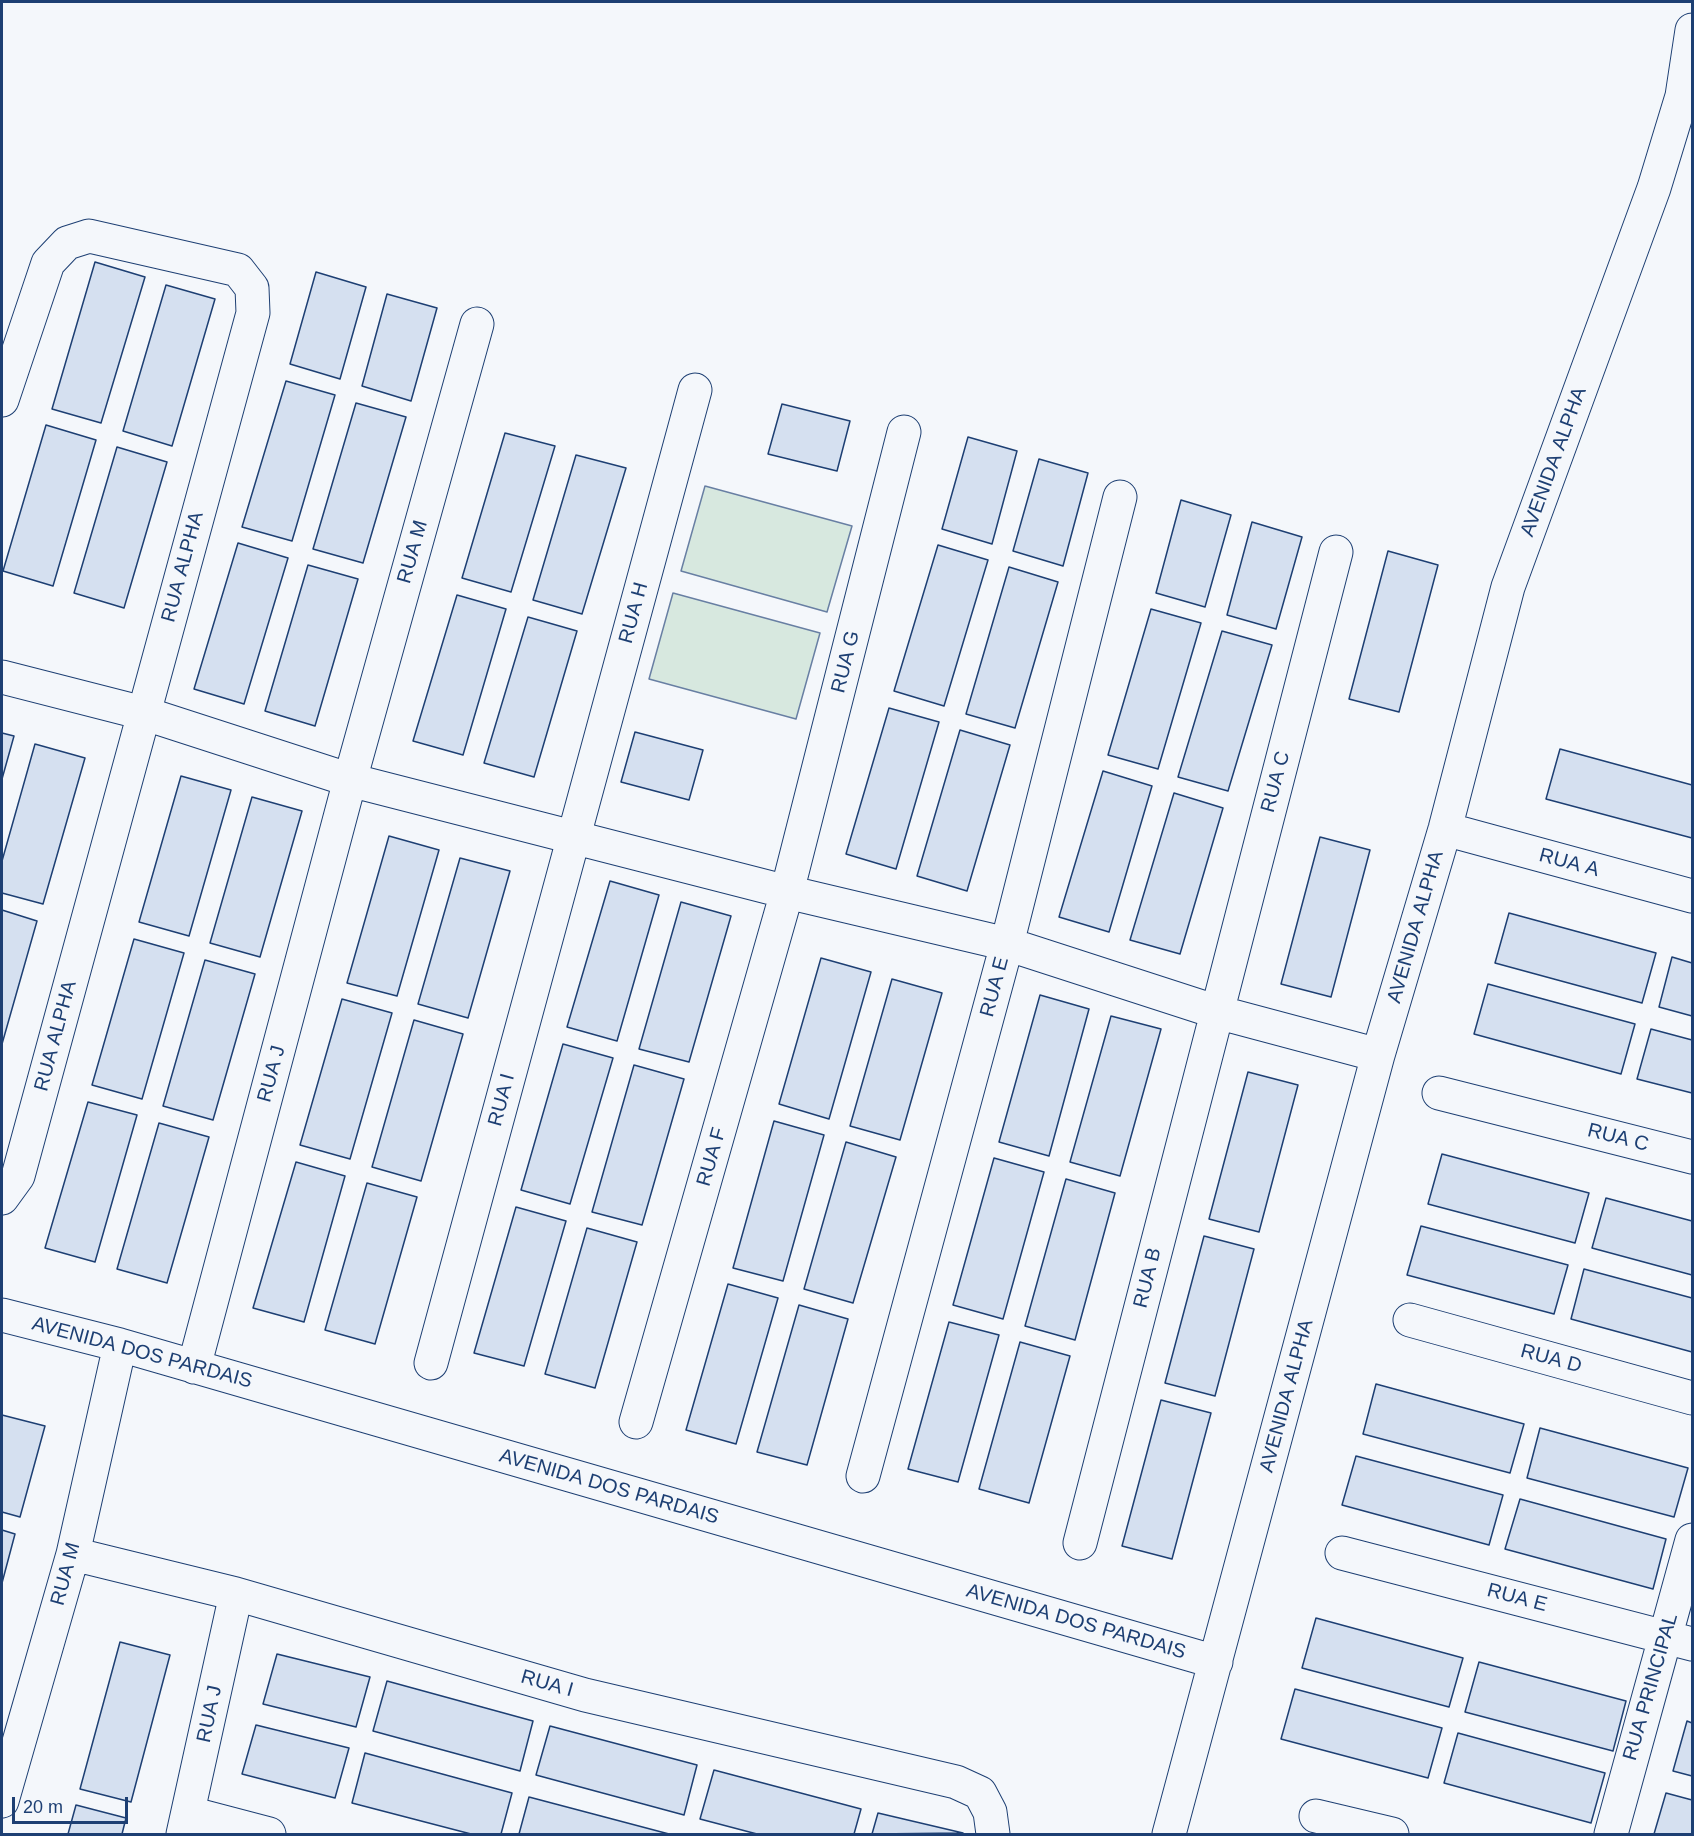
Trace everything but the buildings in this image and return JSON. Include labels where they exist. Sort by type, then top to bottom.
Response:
[{"type":"street","name":"AVENIDA ALPHA","points":[[1168,1834],[1378,1055],[1445,829],[1508,587],[1654,188],[1682,96],[1692,30]]},
{"type":"street","name":"RUA ALPHA","points":[[2,400],[48,263],[67,243],[89,236],[238,270],[252,288],[253,314],[18,1176],[2,1198]]},
{"type":"street","name":"RUA M","points":[[350,780],[477,324]]},
{"type":"street","name":"RUA H","points":[[573,837],[696,390]]},
{"type":"street","name":"RUA G","points":[[787,892],[904,432]]},
{"type":"street","name":"RUA E","points":[[863,1476],[1007,944],[1120,497]]},
{"type":"street","name":"RUA C","points":[[1217,1012],[1336,552]]},
{"type":"street","points":[[2,677],[143,713],[350,780],[787,892],[1007,944],[1217,1012],[1378,1055]]},
{"type":"street","name":"RUA J","points":[[194,1366],[350,780]]},
{"type":"street","name":"RUA A","points":[[1445,829],[1692,896]]},
{"type":"street","name":"RUA I","points":[[431,1363],[573,837]]},
{"type":"street","name":"RUA F","points":[[636,1422],[787,892]]},
{"type":"street","name":"RUA B","points":[[1080,1543],[1217,1012]]},
{"type":"street","name":"RUA C","points":[[1440,1092],[1692,1157]]},
{"type":"street","name":"AVENIDA DOS PARDAIS","points":[[2,1315],[194,1366],[1216,1662]]},
{"type":"street","name":"RUA D","points":[[1410,1320],[1692,1398]]},
{"type":"street","name":"RUA M","points":[[2,1801],[73,1554],[120,1345]]},
{"type":"street","name":"RUA PRINCIPAL","points":[[1611,1834],[1679,1640],[1692,1540]]},
{"type":"street","name":"RUA E","points":[[1342,1553],[1679,1640]]},
{"type":"street","name":"RUA I","points":[[73,1554],[236,1594],[585,1695],[956,1782],[980,1793],[990,1812],[993,1834]]},
{"type":"street","name":"RUA J","points":[[186,1824],[236,1594]]},
{"type":"street","points":[[1316,1816],[1392,1834]]},
{"type":"street","points":[[186,1824],[268,1834]]},
{"type":"shaded area","points":[[705,486],[852,526],[827,612],[681,571]]},
{"type":"shaded area","points":[[673,593],[820,633],[796,719],[649,679]]}]
